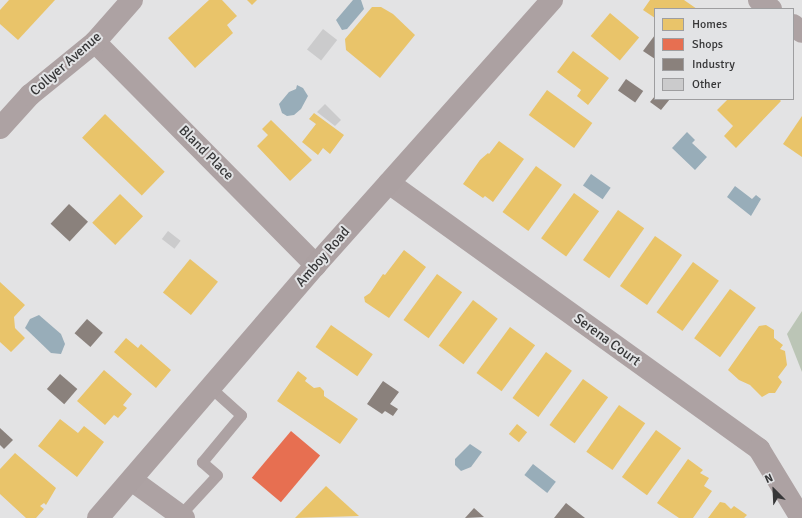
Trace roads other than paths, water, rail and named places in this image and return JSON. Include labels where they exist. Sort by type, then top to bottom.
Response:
[{"type":"main road","name":"Amboy Road","points":[[98,518],[132,481],[316,265],[552,0]]},
{"type":"street","name":"Collyer Avenue","points":[[0,128],[30,95],[95,42],[132,0]]},
{"type":"street","points":[[759,0],[770,8]]},
{"type":"street","points":[[794,26],[802,32]]},
{"type":"street","name":"Bland Place","points":[[95,42],[316,265]]},
{"type":"street","name":"Serena Court","points":[[389,183],[760,449],[801,518]]},
{"type":"street","points":[[132,481],[182,517]]},
{"type":"lane","points":[[182,517],[217,475],[202,462],[241,415],[211,388]]},
{"type":"water","points":[[353,0],[361,0],[364,9],[347,29],[342,30],[336,20]]},
{"type":"water","points":[[297,85],[303,88],[308,96],[301,109],[294,115],[287,116],[282,113],[279,104],[289,92],[296,89]]},
{"type":"water","points":[[687,132],[695,140],[692,143],[707,157],[695,170],[672,148]]},
{"type":"water","points":[[591,174],[611,188],[603,199],[583,185]]},
{"type":"water","points":[[735,186],[752,199],[756,195],[761,199],[751,216],[727,197]]},
{"type":"water","points":[[39,315],[61,334],[65,344],[61,354],[51,353],[25,328],[30,319]]},
{"type":"water","points":[[470,444],[482,452],[471,467],[461,471],[455,465],[455,459]]},
{"type":"water","points":[[533,464],[556,482],[547,493],[524,475]]}]
